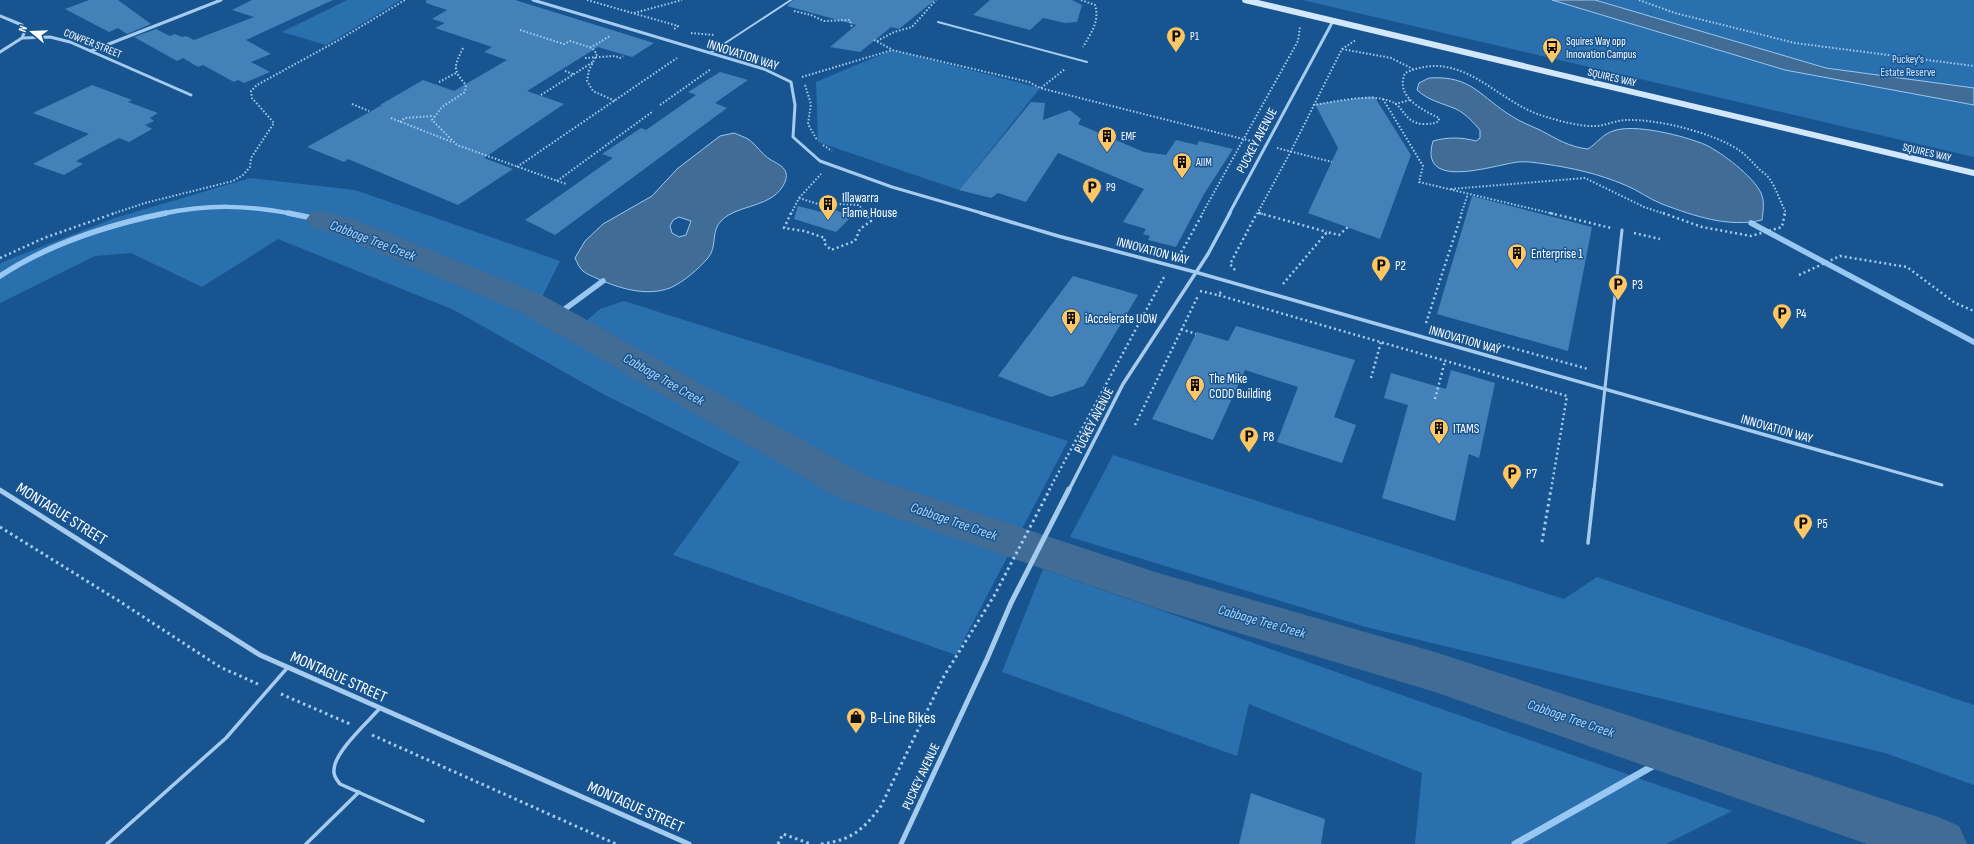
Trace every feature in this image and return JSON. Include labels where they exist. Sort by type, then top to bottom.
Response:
[{"type":"main road","name":"SQUIRES WAY","points":[[1245,0],[1974,173]]},
{"type":"street","points":[[91,50],[221,0]]},
{"type":"street","name":"INNOVATION WAY","points":[[533,0],[764,69],[791,82],[795,105],[793,137],[820,161],[892,187],[1058,236],[1195,272],[1832,454]]},
{"type":"street","points":[[0,16],[18,22],[25,28],[22,38],[0,52]]},
{"type":"street","name":"PUCKEY AVENUE","points":[[901,844],[987,659],[1011,603],[1088,453],[1137,361],[1165,321],[1195,272],[1208,254],[1333,21]]},
{"type":"street","name":"COWPER STREET","points":[[22,38],[55,38],[91,50],[191,95]]},
{"type":"street","name":"MONTAGUE STREET","points":[[0,490],[260,655],[689,844]]},
{"type":"lane","points":[[710,53],[731,41],[791,0]]},
{"type":"lane","points":[[938,22],[1087,62]]},
{"type":"lane","points":[[1588,543],[1622,230]]},
{"type":"lane","points":[[1832,454],[1942,485]]},
{"type":"lane","points":[[107,844],[226,738],[288,667]]},
{"type":"lane","points":[[380,708],[340,755],[334,768],[334,776],[340,784],[423,822]]},
{"type":"lane","points":[[306,844],[359,792]]},
{"type":"path","points":[[0,258],[44,238],[145,203],[233,181],[243,175],[250,167],[251,158],[274,123],[252,98],[251,91],[267,78],[337,42],[405,0]]},
{"type":"path","points":[[587,0],[678,26],[672,31],[679,32]]},
{"type":"path","points":[[634,13],[682,0]]},
{"type":"path","points":[[877,41],[894,32],[912,26],[936,0]]},
{"type":"path","points":[[1081,0],[1095,6],[1098,12],[1096,25],[1083,47]]},
{"type":"path","points":[[1639,0],[1675,13],[1795,44],[1974,66]]},
{"type":"path","points":[[780,8],[811,15],[824,21],[850,20],[852,28]]},
{"type":"path","points":[[1174,254],[1182,251],[1245,140],[1298,42],[1300,25]]},
{"type":"path","points":[[520,30],[564,44],[570,41],[590,48],[597,54],[589,70],[587,81],[593,90],[615,100]]},
{"type":"path","points":[[590,48],[615,32]]},
{"type":"path","points":[[686,32],[715,35],[731,41]]},
{"type":"path","points":[[1218,296],[1236,271],[1230,264],[1291,151],[1342,49],[1358,39]]},
{"type":"path","points":[[874,40],[892,50],[1029,82],[1040,88],[1332,162]]},
{"type":"path","points":[[454,142],[432,120],[441,107],[465,92],[466,85],[456,73],[455,65],[463,48]]},
{"type":"path","points":[[1342,49],[1391,58],[1414,69]]},
{"type":"path","points":[[796,74],[801,78],[892,50]]},
{"type":"path","points":[[585,58],[615,56],[620,58],[623,56]]},
{"type":"path","points":[[517,167],[678,58]]},
{"type":"path","points":[[541,95],[594,61]]},
{"type":"path","points":[[1395,104],[1400,112],[1413,123],[1430,124],[1440,121],[1439,118],[1418,107],[1410,100],[1405,92],[1402,80],[1405,73],[1414,69],[1434,66],[1458,70],[1474,76],[1512,101],[1542,116],[1574,124],[1597,126],[1626,120],[1656,122],[1710,136],[1740,152],[1769,178],[1785,211],[1782,227],[1751,236],[1702,227],[1644,207],[1585,178],[1451,189]]},
{"type":"path","points":[[660,105],[710,70]]},
{"type":"path","points":[[564,71],[573,74]]},
{"type":"path","points":[[440,82],[456,73]]},
{"type":"path","points":[[799,198],[824,206],[841,204],[858,205],[872,221],[860,229],[855,241],[831,250],[824,243],[825,238],[804,231],[784,228],[799,198],[818,177],[842,158],[818,142],[808,124],[811,104],[805,84]]},
{"type":"path","points":[[1313,105],[1382,99],[1395,104],[1410,100]]},
{"type":"path","points":[[1382,99],[1423,166],[1419,182],[1660,239]]},
{"type":"path","points":[[352,104],[369,111]]},
{"type":"path","points":[[556,181],[652,112]]},
{"type":"path","points":[[400,122],[405,118],[434,116]]},
{"type":"path","points":[[391,118],[454,142],[469,150],[566,184]]},
{"type":"path","points":[[1426,323],[1468,194]]},
{"type":"path","points":[[1258,214],[1339,235],[1348,228]]},
{"type":"path","points":[[1276,282],[1283,284],[1327,232]]},
{"type":"path","points":[[1799,275],[1840,256],[1907,267],[1955,302],[1974,311]]},
{"type":"path","points":[[821,844],[840,842],[855,834],[868,824],[881,806],[944,676],[994,596],[1071,448],[1164,277],[1161,272]]},
{"type":"path","points":[[1135,425],[1200,290],[1381,342],[1567,396],[1542,542]]},
{"type":"path","points":[[1181,329],[1196,334]]},
{"type":"path","points":[[1370,378],[1381,342]]},
{"type":"path","points":[[1435,399],[1445,361]]},
{"type":"path","points":[[0,527],[120,601],[220,667],[616,844]]},
{"type":"path","points":[[778,844],[783,834],[810,844]]},
{"type":"green space","points":[[347,0],[401,0],[326,45],[282,32]]},
{"type":"green space","name":"Puckey's Estate Reserve","points":[[1302,0],[1974,0],[1974,157]]},
{"type":"green space","points":[[892,50],[1040,88],[959,190],[818,142],[816,82]]},
{"type":"green space","points":[[250,178],[355,190],[560,261],[542,297],[584,323],[600,309],[624,301],[1068,441],[956,655],[673,555],[740,462],[605,395],[454,310],[278,239],[202,287],[131,253],[95,256],[0,303],[0,264],[3,262],[115,218]]},
{"type":"green space","points":[[1113,455],[1564,599],[1597,577],[1974,705],[1974,785],[1885,753],[1366,627],[1070,537]]},
{"type":"green space","points":[[1043,569],[1732,811],[1666,844],[1415,844],[1422,773],[1249,704],[1237,756],[1002,672]]},
{"type":"shaded area","points":[[1552,0],[1595,0],[1826,68],[1974,88],[1974,105],[1785,70]]},
{"type":"shaded area","points":[[1429,78],[1444,78],[1456,80],[1466,84],[1516,119],[1563,142],[1581,148],[1588,149],[1609,132],[1622,129],[1660,132],[1697,141],[1720,153],[1744,172],[1757,186],[1763,200],[1762,220],[1737,223],[1712,220],[1686,213],[1662,204],[1630,187],[1605,178],[1586,172],[1532,162],[1521,162],[1460,172],[1447,171],[1436,166],[1431,157],[1433,141],[1454,138],[1476,141],[1480,138],[1480,130],[1460,111],[1431,99],[1417,90],[1419,83]]},
{"type":"shaded area","points":[[734,133],[748,139],[768,158],[783,168],[786,178],[780,190],[773,197],[737,211],[722,220],[716,229],[713,249],[708,258],[690,275],[670,288],[651,292],[632,290],[605,282],[587,274],[582,270],[575,258],[585,241],[603,224],[652,196],[677,169],[720,136]],"holes":[[[679,217],[691,221],[686,235],[679,237],[672,233],[670,226],[673,220]]]},
{"type":"building","points":[[89,0],[118,0],[151,24],[127,34],[118,28],[109,32],[65,9]]},
{"type":"building","points":[[252,0],[333,0],[246,40],[271,54],[251,62],[270,72],[244,83],[238,80],[234,82],[203,65],[198,67],[183,58],[177,61],[134,37],[156,29],[170,36],[175,34],[182,37],[186,36],[194,40],[254,17],[232,10]]},
{"type":"building","points":[[426,0],[515,0],[654,43],[632,57],[598,47],[527,91],[564,104],[484,158],[513,169],[458,205],[348,159],[344,162],[307,147],[423,80],[454,91],[507,60],[484,52],[492,47],[435,28],[445,23],[432,19],[447,10],[426,3]]},
{"type":"building","points":[[793,0],[935,0],[899,29],[891,27],[860,52],[830,47],[856,25],[787,6]]},
{"type":"building","points":[[990,0],[1072,0],[1082,5],[1077,22],[1065,23],[1043,18],[1030,30],[973,15]]},
{"type":"building","points":[[720,72],[748,80],[715,103],[727,108],[555,235],[525,220],[613,158],[602,154],[641,128],[646,130],[696,95],[688,92]]},
{"type":"building","points":[[92,85],[132,100],[128,102],[158,113],[150,118],[154,121],[145,125],[152,129],[129,142],[119,138],[76,161],[83,164],[64,175],[33,164],[89,134],[33,113]]},
{"type":"building","points":[[1374,96],[1411,155],[1380,239],[1308,213],[1338,148],[1315,104]]},
{"type":"building","points":[[1031,102],[1045,103],[1043,120],[1070,110],[1081,119],[1078,124],[1144,152],[1166,155],[1176,140],[1197,145],[1199,141],[1233,149],[1204,194],[1176,247],[1148,240],[1150,236],[1143,234],[1146,229],[1123,222],[1144,189],[1058,153],[1026,202],[998,193],[991,198],[959,190]]},
{"type":"building","name":"Enterprise 1","points":[[1472,196],[1592,227],[1568,351],[1437,314]]},
{"type":"building","name":"Illawarra Flame House","points":[[798,206],[825,213],[829,208],[849,215],[846,218],[849,219],[836,232],[794,219]]},
{"type":"building","name":"iAccelerate UOW","points":[[1073,276],[1138,295],[1084,386],[1051,397],[998,376]]},
{"type":"building","name":"The Mike CODD Building","points":[[1236,326],[1355,360],[1334,417],[1356,425],[1342,463],[1277,442],[1298,387],[1245,370],[1213,440],[1152,419],[1197,332],[1228,341]]},
{"type":"building","name":"ITAMS","points":[[1451,370],[1495,383],[1479,458],[1469,454],[1455,521],[1382,498],[1408,405],[1384,398],[1391,373],[1446,389]]},
{"type":"building","points":[[1251,793],[1325,819],[1321,844],[1239,844]]},
{"type":"waterway","name":"Cabbage Tree Creek","points":[[163,214],[212,207],[243,207],[292,214]]},
{"type":"waterway","name":"Cabbage Tree Creek","points":[[288,213],[292,214]]},
{"type":"waterway","name":"Cabbage Tree Creek","points":[[0,276],[19,264],[59,245],[122,223],[163,214]]},
{"type":"waterway","name":"Cabbage Tree Creek","points":[[292,214],[322,220]]},
{"type":"waterway","name":"Cabbage Tree Creek","points":[[322,220],[345,227],[530,303],[853,487],[1155,590],[1435,672],[1941,844]]},
{"type":"waterway","points":[[1751,223],[1974,342]]},
{"type":"waterway","points":[[554,317],[603,281]]},
{"type":"waterway","points":[[1515,844],[1674,754]]},
{"type":"place","name":"P1","points":[[1176,53]]},
{"type":"place","name":"Squires Way opp Innovation Campus","points":[[1552,64]]},
{"type":"place","name":"EMF","points":[[1107,153]]},
{"type":"place","name":"AIIM","points":[[1182,179]]},
{"type":"place","name":"P9","points":[[1092,204]]},
{"type":"place","name":"Illawarra Flame House","points":[[828,221]]},
{"type":"place","name":"Enterprise 1","points":[[1517,270]]},
{"type":"place","name":"P2","points":[[1381,282]]},
{"type":"place","name":"P3","points":[[1618,301]]},
{"type":"place","name":"P4","points":[[1782,330]]},
{"type":"place","name":"iAccelerate UOW","points":[[1071,335]]},
{"type":"place","name":"The Mike CODD Building","points":[[1195,402]]},
{"type":"place","name":"ITAMS","points":[[1439,445]]},
{"type":"place","name":"P8","points":[[1249,453]]},
{"type":"place","name":"P7","points":[[1512,490]]},
{"type":"place","name":"P5","points":[[1803,540]]},
{"type":"place","name":"B-Line Bikes","points":[[856,734]]}]
